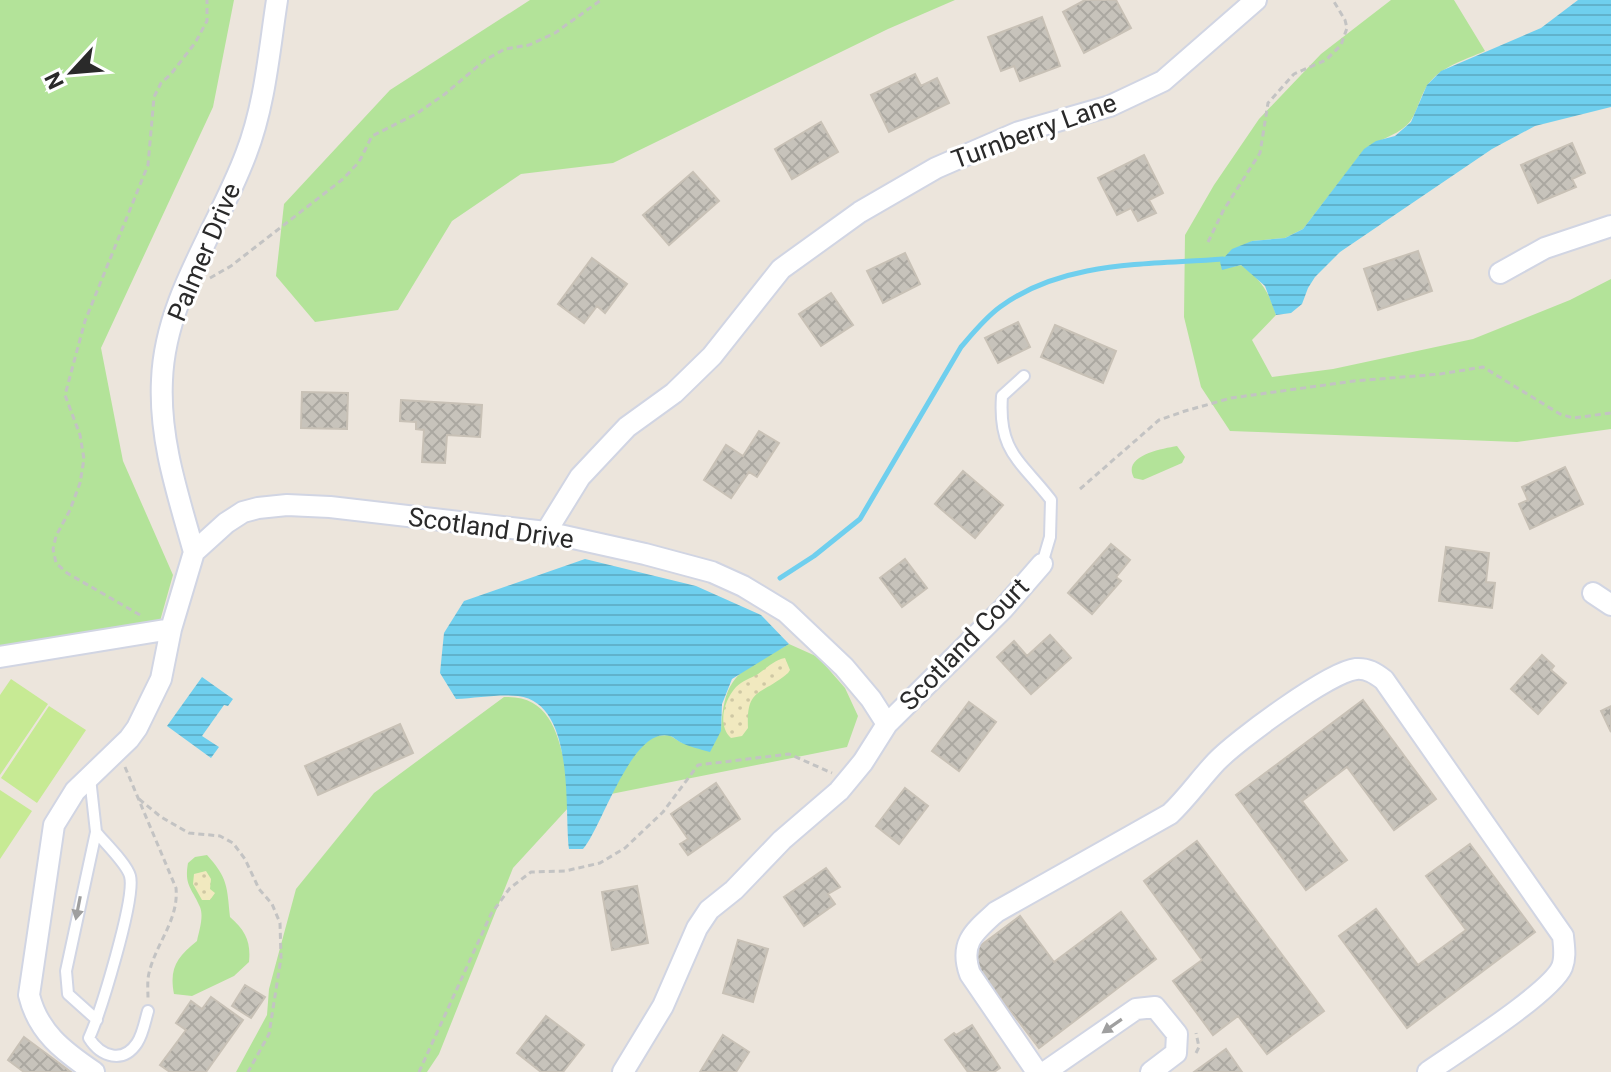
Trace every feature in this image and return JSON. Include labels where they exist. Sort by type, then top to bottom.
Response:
[{"type":"street","name":"Palmer Drive","points":[[194,552],[168,455],[162,412],[162,377],[167,341],[185,289],[253,137],[263,95],[277,0]]},
{"type":"street","name":"Turnberry Lane","points":[[546,532],[580,477],[627,427],[674,393],[712,356],[781,269],[860,212],[936,168],[1019,132],[1110,106],[1163,81],[1256,0]]},
{"type":"street","points":[[1500,273],[1545,248],[1611,226]]},
{"type":"street","name":"Scotland Drive","points":[[194,552],[243,512],[287,505],[330,507],[546,532],[645,554],[712,572],[786,612],[844,667],[887,724]]},
{"type":"street","points":[[94,1072],[47,1034],[35,1017],[29,995],[54,825],[75,791],[137,728],[161,679],[166,629],[194,552]]},
{"type":"street","name":"Scotland Court","points":[[887,724],[1003,609],[1042,564]]},
{"type":"street","points":[[1593,593],[1611,605]]},
{"type":"street","points":[[0,657],[166,629]]},
{"type":"street","points":[[1037,1072],[970,974],[964,957],[965,949],[981,925],[996,912],[1170,814],[1241,739],[1335,676],[1360,669],[1371,671],[1384,680],[1563,936],[1565,957],[1561,971],[1531,1000],[1428,1072]]},
{"type":"street","points":[[623,1072],[663,1006],[697,928],[709,910],[734,890],[782,840],[820,810],[863,762],[887,724]]},
{"type":"street","points":[[1045,1072],[1136,1009],[1155,1007],[1177,1034],[1176,1053],[1151,1072]]},
{"type":"lane","points":[[1024,376],[1002,396],[1001,420],[1009,451],[1051,500],[1050,537],[1042,564]]},
{"type":"lane","points":[[90,777],[96,832],[66,971],[68,994],[97,1020]]},
{"type":"lane","points":[[96,832],[130,874],[131,894],[97,1020],[89,1038],[104,1054],[114,1057],[125,1054],[137,1044],[148,1011]]},
{"type":"path","points":[[166,629],[67,573],[56,563],[53,549],[80,483],[84,459],[80,435],[65,395],[79,340],[148,165],[154,97],[161,83],[195,43],[207,21],[207,0]]},
{"type":"path","points":[[185,289],[200,285],[231,266],[343,179],[359,162],[372,136],[425,107],[485,60],[505,49],[529,45],[555,33],[601,0]]},
{"type":"path","points":[[1208,242],[1223,211],[1260,153],[1268,103],[1294,74],[1326,60],[1341,45],[1347,28],[1333,0]]},
{"type":"path","points":[[1080,489],[1159,420],[1231,398],[1483,367],[1560,414],[1573,418],[1611,413]]},
{"type":"path","points":[[118,749],[176,888],[173,919],[163,935],[148,975],[148,1011]]},
{"type":"path","points":[[419,1072],[491,914],[510,888],[531,872],[565,871],[600,863],[625,848],[663,812],[698,765],[789,754],[847,781]]},
{"type":"path","points":[[139,799],[161,817],[189,833],[220,836],[233,843],[245,859],[259,889],[272,904],[280,923],[281,958],[269,1034],[248,1072]]},
{"type":"green space","points":[[0,0],[234,0],[213,107],[101,348],[123,461],[173,575],[160,621],[0,648]]},
{"type":"green space","points":[[530,0],[955,0],[888,29],[613,163],[521,174],[452,221],[398,310],[315,322],[276,276],[284,204],[390,90]]},
{"type":"green space","points":[[1391,0],[1454,0],[1485,51],[1453,65],[1432,79],[1407,125],[1364,150],[1303,229],[1285,238],[1252,241],[1222,269],[1241,265],[1254,275],[1270,299],[1276,315],[1252,340],[1272,377],[1333,369],[1473,339],[1570,300],[1611,279],[1611,429],[1517,442],[1230,431],[1201,387],[1184,317],[1185,235],[1214,185],[1259,119],[1321,54]]},
{"type":"green space","points":[[1177,446],[1185,457],[1182,463],[1143,480],[1134,478],[1133,464],[1138,459]]},
{"type":"green space","points":[[789,644],[818,657],[845,688],[858,716],[847,747],[611,794],[569,807],[513,868],[439,1054],[427,1072],[236,1072],[267,1015],[269,989],[296,889],[374,793],[504,697],[519,698],[540,708],[554,727],[565,765],[642,746],[654,736],[669,735],[682,743],[721,731],[726,696],[738,676]]},
{"type":"green space","points":[[11,679],[48,704],[0,775],[0,695]]},
{"type":"green space","points":[[49,706],[86,730],[37,803],[1,778]]},
{"type":"green space","points":[[0,790],[32,811],[0,859]]},
{"type":"green space","points":[[207,855],[223,877],[230,917],[246,937],[249,962],[234,976],[192,996],[174,994],[176,964],[197,941],[201,920],[200,907],[188,882],[188,863],[195,857]]},
{"type":"sand","points":[[785,658],[790,670],[788,673],[757,694],[750,705],[748,728],[742,736],[731,738],[723,720],[725,705],[732,692],[741,683]]},
{"type":"sand","points":[[206,871],[211,879],[210,889],[215,893],[210,900],[202,900],[193,884],[194,874]]},
{"type":"water","points":[[1578,0],[1611,0],[1611,107],[1535,126],[1492,149],[1340,252],[1315,277],[1302,304],[1291,313],[1276,315],[1265,286],[1241,265],[1222,270],[1220,262],[1232,249],[1252,241],[1285,238],[1303,229],[1364,149],[1376,141],[1395,136],[1411,122],[1427,85],[1441,71],[1541,28]]},
{"type":"water","points":[[585,559],[696,586],[761,615],[789,644],[732,679],[722,704],[721,731],[710,752],[670,736],[656,737],[643,746],[631,761],[583,849],[569,849],[563,760],[550,717],[537,703],[518,696],[456,699],[440,673],[444,633],[464,601]]},
{"type":"water","points":[[202,677],[233,699],[228,706],[224,705],[202,736],[219,747],[211,758],[167,726]]},
{"type":"building","points":[[1085,0],[1116,0],[1131,28],[1084,53],[1063,12]]},
{"type":"building","points":[[1042,17],[1060,66],[1020,81],[1014,66],[1001,71],[988,37]]},
{"type":"building","points":[[915,74],[921,86],[937,78],[949,103],[889,132],[871,95]]},
{"type":"building","points":[[821,122],[838,152],[792,179],[775,149]]},
{"type":"building","points":[[1572,143],[1585,173],[1572,179],[1576,187],[1538,203],[1521,165]]},
{"type":"building","points":[[1144,155],[1163,193],[1149,200],[1156,213],[1138,221],[1131,208],[1117,215],[1098,178]]},
{"type":"building","points":[[693,172],[719,201],[669,245],[643,215]]},
{"type":"building","points":[[1418,251],[1432,291],[1378,310],[1364,269]]},
{"type":"building","points":[[905,253],[920,284],[883,303],[867,271]]},
{"type":"building","points":[[592,258],[627,284],[605,313],[597,306],[584,323],[558,304]]},
{"type":"building","points":[[831,293],[853,325],[821,346],[799,314]]},
{"type":"building","points":[[1018,322],[1030,347],[998,363],[985,338]]},
{"type":"building","points":[[1055,325],[1116,351],[1103,383],[1041,357]]},
{"type":"building","points":[[302,392],[348,393],[347,429],[301,428]]},
{"type":"building","points":[[401,400],[482,405],[480,437],[447,435],[445,463],[422,462],[424,430],[416,429],[416,422],[400,421]]},
{"type":"building","points":[[759,431],[779,443],[757,477],[749,472],[731,498],[704,480],[726,445],[743,456]]},
{"type":"building","points":[[1565,467],[1583,504],[1530,529],[1519,504],[1528,500],[1522,487]]},
{"type":"building","points":[[963,471],[1003,505],[975,538],[935,504]]},
{"type":"building","points":[[1111,544],[1130,560],[1116,577],[1121,581],[1092,614],[1068,593]]},
{"type":"building","points":[[1446,547],[1489,553],[1486,582],[1495,583],[1492,608],[1439,601]]},
{"type":"building","points":[[905,559],[927,588],[902,607],[880,578]]},
{"type":"building","points":[[1050,635],[1071,658],[1031,694],[997,657],[1014,641],[1027,656]]},
{"type":"building","points":[[1542,655],[1554,666],[1551,670],[1566,683],[1538,714],[1511,689]]},
{"type":"building","points":[[1363,700],[1436,799],[1394,830],[1347,767],[1302,801],[1347,860],[1306,890],[1236,795]]},
{"type":"building","points":[[969,702],[996,722],[959,771],[932,751]]},
{"type":"building","points":[[1611,706],[1611,732],[1601,711]]},
{"type":"building","points":[[400,724],[413,753],[318,795],[305,766]]},
{"type":"building","points":[[716,783],[740,819],[688,855],[680,844],[688,839],[671,814]]},
{"type":"building","points":[[905,788],[928,806],[899,844],[876,826]]},
{"type":"building","points":[[1197,841],[1324,1011],[1267,1054],[1238,1016],[1213,1035],[1173,981],[1202,960],[1144,881]]},
{"type":"building","points":[[1470,844],[1535,932],[1407,1028],[1339,936],[1376,909],[1418,965],[1466,930],[1426,876]]},
{"type":"building","points":[[826,868],[840,887],[828,894],[835,904],[804,926],[784,897]]},
{"type":"building","points":[[637,886],[648,943],[612,950],[602,892]]},
{"type":"building","points":[[1121,912],[1156,959],[1039,1048],[968,955],[1020,916],[1054,962]]},
{"type":"building","points":[[738,940],[768,949],[753,1002],[723,993]]},
{"type":"building","points":[[245,985],[265,997],[251,1018],[232,1006]]},
{"type":"building","points":[[211,997],[243,1020],[206,1072],[170,1072],[160,1065],[186,1030],[176,1023],[191,1001],[202,1009]]},
{"type":"building","points":[[546,1016],[584,1045],[563,1072],[541,1072],[517,1053]]},
{"type":"building","points":[[972,1025],[1000,1068],[994,1072],[968,1072],[945,1040]]},
{"type":"building","points":[[723,1035],[749,1052],[736,1072],[700,1072]]},
{"type":"building","points":[[24,1037],[71,1072],[24,1072],[8,1060]]},
{"type":"building","points":[[1226,1049],[1242,1072],[1194,1072]]},
{"type":"waterway","points":[[780,578],[814,556],[860,519],[961,347],[1000,307],[1025,292],[1079,273],[1136,264],[1223,259]]}]
